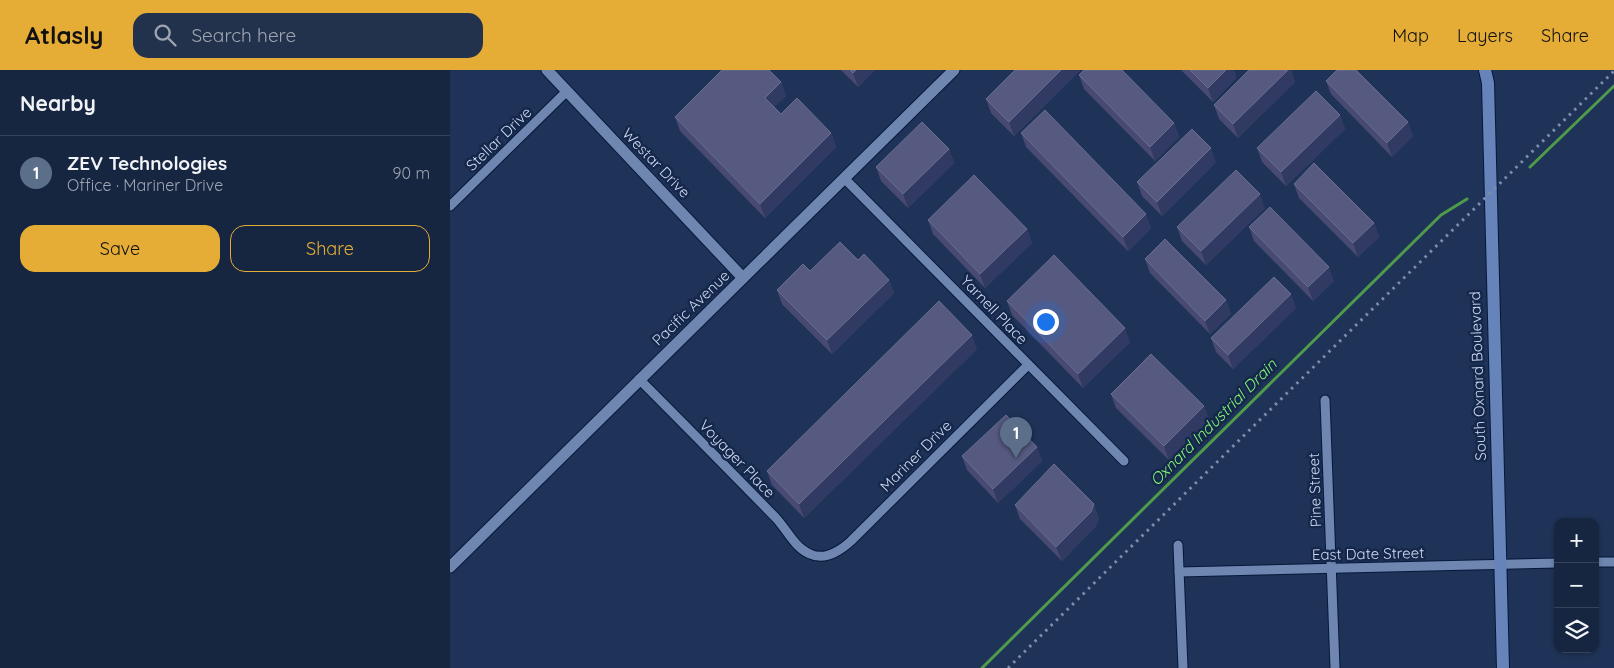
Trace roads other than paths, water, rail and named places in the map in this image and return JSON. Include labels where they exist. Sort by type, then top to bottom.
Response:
[{"type":"main road","name":"South Oxnard Boulevard","points":[[1488,74],[1503,668]]},
{"type":"street","name":"Westar Drive","points":[[547,70],[743,278]]},
{"type":"street","name":"Pacific Avenue","points":[[450,568],[476,544],[548,468],[954,70]]},
{"type":"street","name":"Stellar Drive","points":[[450,206],[566,92]]},
{"type":"street","name":"Yarnell Place","points":[[844,178],[1124,461]]},
{"type":"street","name":"Mariner Drive","points":[[817,556],[824,556],[843,549],[1028,365]]},
{"type":"street","name":"Voyager Place","points":[[640,379],[778,521],[801,548],[817,556]]},
{"type":"street","name":"Pine Street","points":[[1325,400],[1335,668]]},
{"type":"street","points":[[1178,545],[1183,668]]},
{"type":"street","points":[[1599,562],[1614,562]]},
{"type":"street","name":"East Date Street","points":[[1179,572],[1554,563]]},
{"type":"waterway","name":"Oxnard Industrial Drain","points":[[1530,167],[1614,86]]},
{"type":"waterway","name":"Oxnard Industrial Drain","points":[[982,668],[1441,215],[1467,199]]},
{"type":"railway","points":[[1008,668],[1614,71]]},
{"type":"place","name":"ZEV Technologies","points":[[1016,458]]}]
